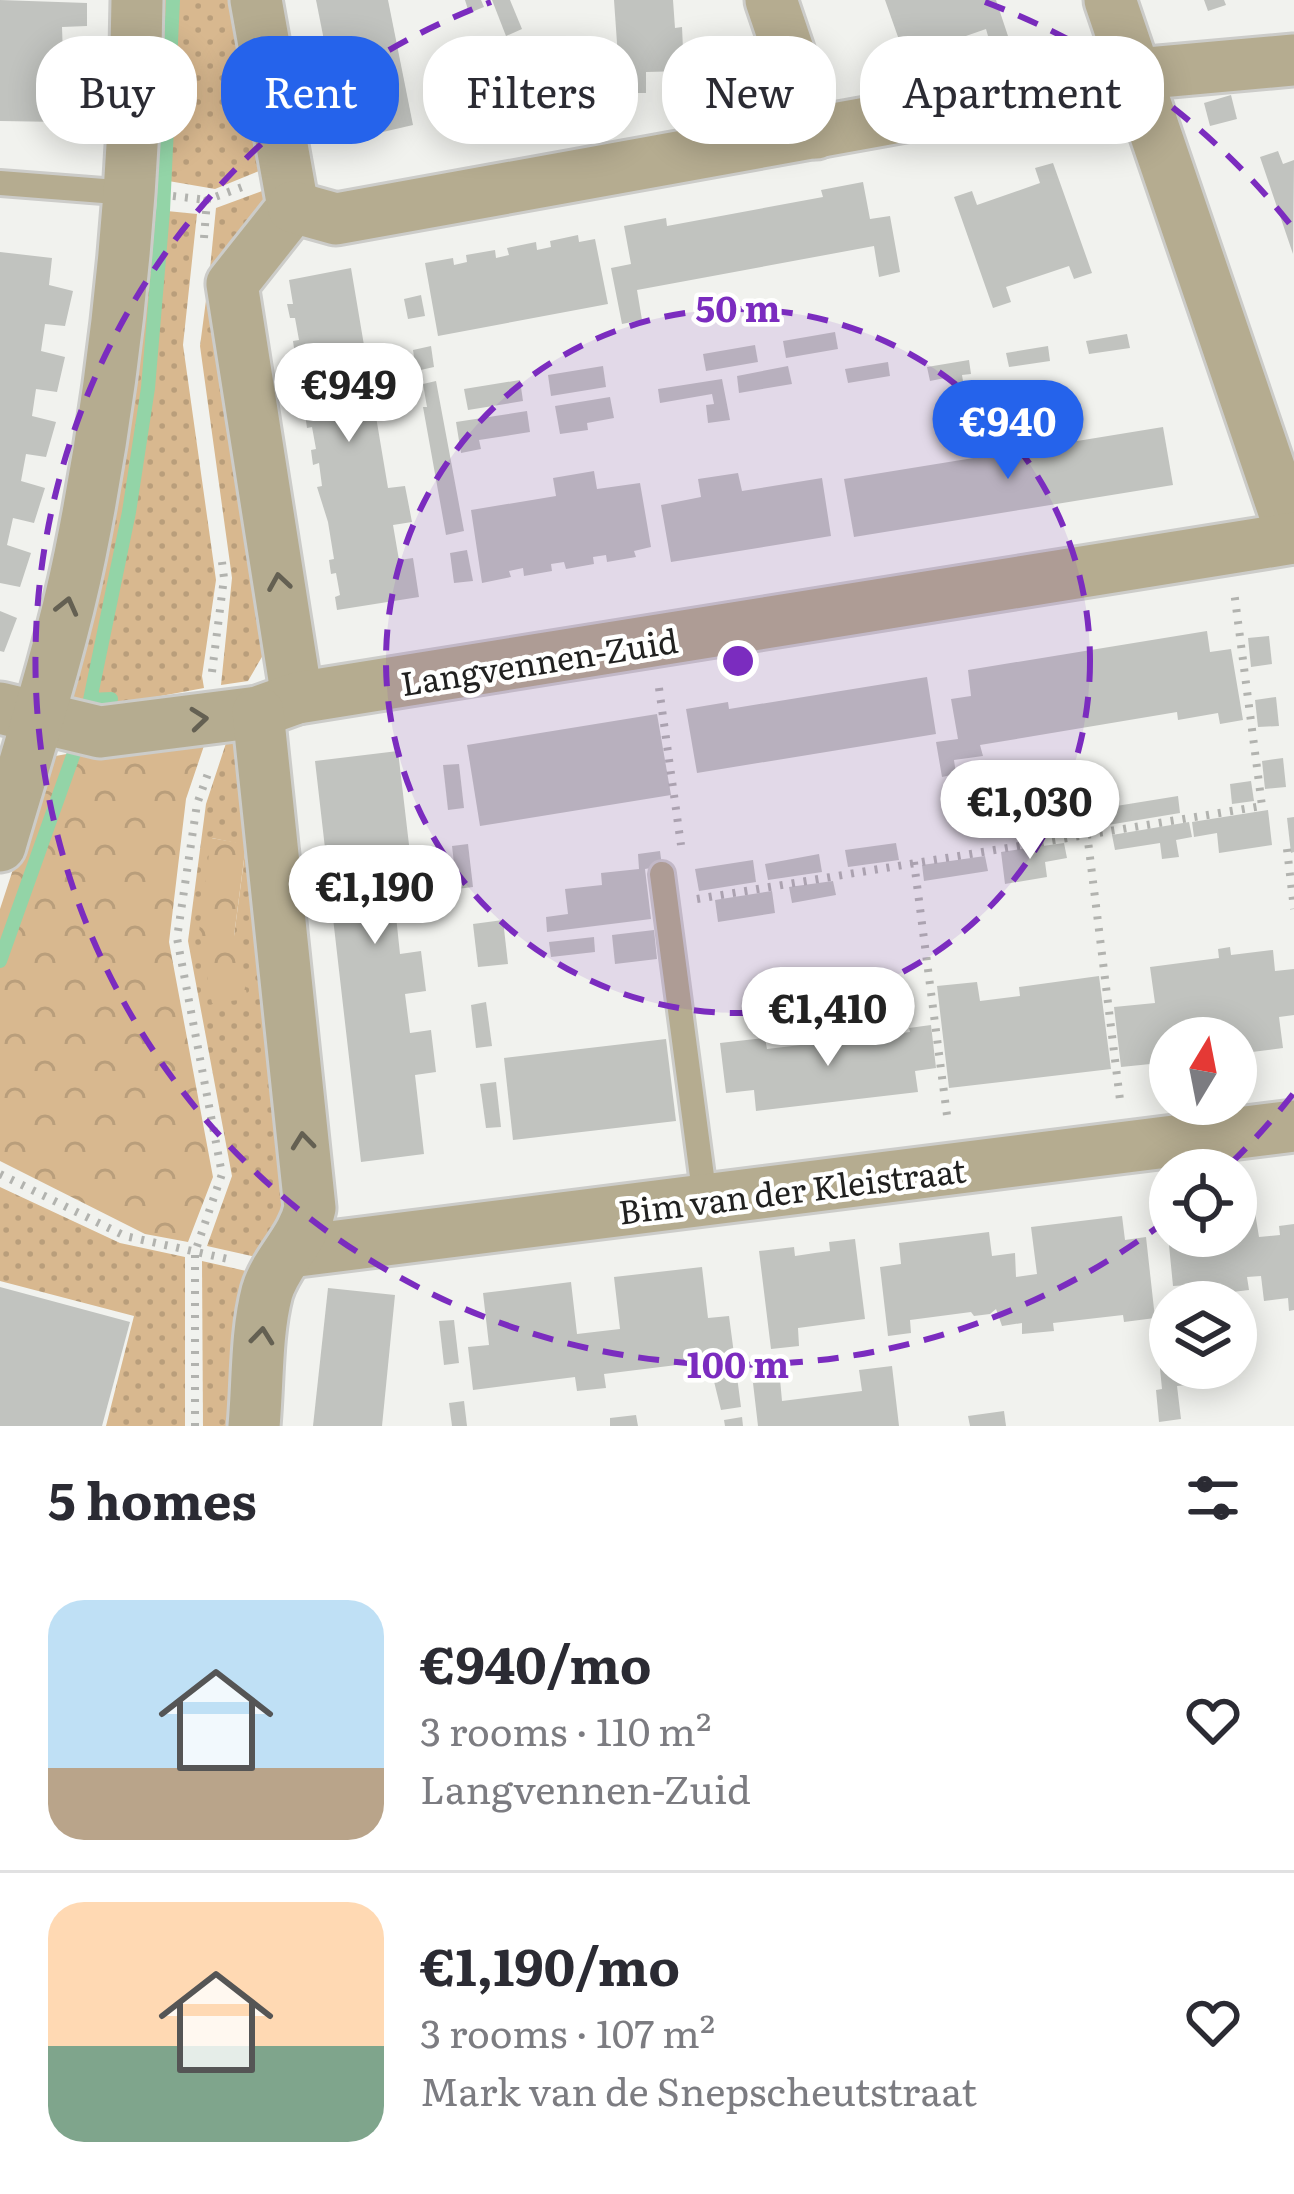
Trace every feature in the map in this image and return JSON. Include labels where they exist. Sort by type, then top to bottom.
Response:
[{"type":"street","points":[[0,846],[19,713],[79,558],[151,194],[137,0]]},
{"type":"street","points":[[254,1426],[266,1294],[305,1229],[310,1208],[278,705],[232,284],[293,207],[256,0]]},
{"type":"street","points":[[771,0],[783,36]]},
{"type":"street","points":[[1110,0],[1123,36]]},
{"type":"street","points":[[1164,72],[1294,60]]},
{"type":"street","points":[[293,207],[336,219],[755,144]]},
{"type":"street","points":[[1160,144],[1294,538]]},
{"type":"street","name":"Langvennen-Zuid","points":[[19,713],[100,732],[1294,538]]},
{"type":"street","name":"Bim van der Kleistraat","points":[[283,1261],[705,1199],[1294,1126]]},
{"type":"lane","points":[[0,183],[151,194]]},
{"type":"lane","points":[[662,874],[678,902],[705,1199]]},
{"type":"path","points":[[151,194],[207,200]]},
{"type":"path","points":[[652,642],[678,902],[1262,806],[1229,548]]},
{"type":"path","points":[[1087,833],[1126,1147]]},
{"type":"path","points":[[1287,849],[1294,909]]},
{"type":"path","points":[[914,862],[954,1168]]},
{"type":"path","points":[[0,1174],[125,1236],[195,1252],[283,1261]]},
{"type":"path","points":[[195,1252],[195,1426]]},
{"type":"green space","points":[[155,0],[238,0],[245,36],[221,36],[221,144],[265,144],[269,167],[215,189],[151,178],[152,144],[197,144],[197,36],[154,36]]},
{"type":"green space","points":[[273,187],[215,273],[210,269],[216,208]]},
{"type":"green space","points":[[147,209],[197,214],[183,345],[216,580],[204,688],[96,708],[65,699]]},
{"type":"green space","points":[[208,285],[269,631],[260,632],[263,655],[248,681],[221,685],[232,578],[200,346]]},
{"type":"green space","points":[[210,728],[186,799],[169,942],[213,1177],[188,1242],[145,1234],[0,1161],[0,909],[50,757]]},
{"type":"green space","points":[[230,731],[240,738],[291,1202],[261,1258],[207,1246],[232,1176],[188,941],[206,804]],"holes":[[[212,838],[246,845],[234,936]]]},
{"type":"green space","points":[[211,838],[246,844],[234,936],[248,999],[212,1003],[199,932]]},
{"type":"green space","points":[[0,1187],[120,1243],[185,1257],[185,1426],[106,1426],[134,1316],[0,1281]]},
{"type":"green space","points":[[202,1261],[255,1273],[238,1426],[203,1426]]},
{"type":"building","points":[[0,0],[87,3],[87,26],[62,27],[62,36],[36,36],[36,122],[0,121]]},
{"type":"building","points":[[316,0],[388,0],[395,36],[323,36]]},
{"type":"building","points":[[465,0],[481,0],[484,7],[469,13]]},
{"type":"building","points":[[492,0],[510,0],[522,29],[506,36]]},
{"type":"building","points":[[614,0],[673,0],[675,28],[682,27],[682,36],[662,36],[662,72],[646,72],[646,93],[638,93],[638,36],[616,36]]},
{"type":"building","points":[[885,0],[996,0],[1008,36],[988,36],[986,29],[966,36],[898,36]]},
{"type":"building","points":[[1204,0],[1224,0],[1226,5],[1208,11]]},
{"type":"building","points":[[399,55],[413,125],[399,128]]},
{"type":"building","points":[[1231,95],[1237,119],[1210,126],[1204,103]]},
{"type":"building","points":[[1278,151],[1283,164],[1294,160],[1293,254],[1260,157]]},
{"type":"building","points":[[1053,163],[1092,273],[1074,279],[1069,266],[1006,287],[1011,302],[993,308],[954,197],[972,191],[977,205],[1040,183],[1035,168]]},
{"type":"building","points":[[863,182],[870,219],[890,216],[900,272],[879,277],[874,246],[637,290],[642,320],[622,324],[611,268],[631,264],[624,226],[666,218],[667,226],[823,197],[821,190]]},
{"type":"building","points":[[578,235],[579,242],[595,239],[608,304],[438,336],[425,263],[453,258],[454,265],[467,262],[466,255],[495,250],[496,258],[509,255],[507,248],[536,242],[537,250],[551,247],[550,241]]},
{"type":"building","points":[[0,252],[52,258],[49,285],[73,291],[65,326],[45,324],[41,351],[65,357],[57,392],[36,389],[32,416],[56,422],[46,457],[26,454],[21,481],[45,488],[34,523],[13,518],[7,545],[31,553],[20,587],[0,583]]},
{"type":"building","points":[[351,268],[388,488],[405,486],[412,522],[393,525],[399,560],[413,558],[419,597],[337,610],[335,597],[340,595],[336,573],[331,574],[329,560],[334,559],[317,487],[322,486],[319,463],[313,465],[311,450],[316,449],[312,427],[307,428],[307,391],[301,392],[299,377],[304,376],[293,341],[299,340],[287,304],[293,304],[289,280]]},
{"type":"building","points":[[421,295],[425,316],[408,319],[404,299]]},
{"type":"building","points":[[835,332],[838,349],[786,358],[783,341]]},
{"type":"building","points":[[1127,334],[1130,348],[1089,354],[1086,341]]},
{"type":"building","points":[[755,345],[758,362],[706,371],[703,354]]},
{"type":"building","points":[[431,346],[434,367],[416,371],[413,350]]},
{"type":"building","points":[[1048,346],[1050,361],[1009,367],[1006,353]]},
{"type":"building","points":[[969,360],[971,374],[962,375],[965,393],[953,395],[950,377],[930,381],[927,367]]},
{"type":"building","points":[[888,362],[890,376],[848,383],[845,369]]},
{"type":"building","points":[[603,366],[606,387],[551,396],[548,375]]},
{"type":"building","points":[[788,366],[792,384],[739,393],[737,376]]},
{"type":"building","points":[[722,379],[730,420],[708,423],[706,405],[714,404],[712,394],[660,403],[658,389]]},
{"type":"building","points":[[520,380],[523,401],[468,410],[464,389]]},
{"type":"building","points":[[436,381],[464,531],[446,535],[423,407],[427,407],[423,384]]},
{"type":"building","points":[[610,397],[614,418],[587,423],[588,430],[560,434],[555,406]]},
{"type":"building","points":[[527,411],[530,432],[479,440],[481,449],[461,453],[456,422]]},
{"type":"building","points":[[1163,427],[1173,485],[854,537],[844,479]]},
{"type":"building","points":[[594,471],[597,489],[640,483],[651,547],[634,551],[636,557],[607,562],[606,555],[593,557],[594,564],[566,569],[564,562],[551,564],[552,571],[524,576],[523,568],[509,571],[511,577],[482,583],[471,510],[556,496],[553,478]]},
{"type":"building","points":[[738,473],[742,491],[822,478],[831,536],[671,562],[661,505],[701,497],[698,479]]},
{"type":"building","points":[[467,550],[473,581],[454,583],[450,553]]},
{"type":"building","points":[[0,611],[17,618],[4,652],[0,651]]},
{"type":"building","points":[[1207,631],[1210,652],[1231,649],[1243,720],[1220,724],[1218,713],[1178,720],[1177,712],[980,745],[983,756],[954,760],[956,774],[942,777],[936,742],[958,739],[951,699],[971,696],[968,670]]},
{"type":"building","points":[[1269,636],[1272,664],[1251,667],[1248,638]]},
{"type":"building","points":[[927,677],[936,734],[697,773],[686,709],[728,702],[729,709]]},
{"type":"building","points":[[1276,697],[1279,726],[1258,727],[1255,700]]},
{"type":"building","points":[[657,714],[671,795],[480,826],[467,745]]},
{"type":"building","points":[[398,751],[417,913],[396,916],[400,954],[421,951],[426,991],[405,994],[410,1033],[431,1030],[436,1072],[415,1075],[424,1154],[361,1162],[315,761]]},
{"type":"building","points":[[1283,758],[1286,787],[1265,789],[1262,761]]},
{"type":"building","points":[[459,764],[464,808],[448,810],[443,765]]},
{"type":"building","points":[[1251,781],[1254,801],[1232,804],[1230,784]]},
{"type":"building","points":[[1069,792],[1073,813],[1178,796],[1180,813],[1036,837],[1030,798]]},
{"type":"building","points":[[1268,810],[1272,845],[1219,853],[1217,833],[1194,837],[1192,822]]},
{"type":"building","points":[[1294,817],[1294,852],[1291,853],[1287,818]]},
{"type":"building","points":[[1189,822],[1192,837],[1176,840],[1179,857],[1162,859],[1160,843],[1115,850],[1112,835]]},
{"type":"building","points":[[896,843],[899,860],[848,867],[845,850]]},
{"type":"building","points":[[1064,843],[1067,858],[1045,862],[1047,877],[1005,884],[1001,852]]},
{"type":"building","points":[[468,844],[473,887],[457,889],[452,846]]},
{"type":"building","points":[[660,851],[662,866],[645,869],[651,919],[547,932],[546,917],[568,914],[565,889],[602,885],[601,873],[639,869],[638,854]]},
{"type":"building","points":[[819,854],[822,872],[768,880],[765,864]]},
{"type":"building","points":[[985,856],[988,871],[924,881],[922,865]]},
{"type":"building","points":[[753,860],[756,882],[699,891],[695,869]]},
{"type":"building","points":[[833,881],[836,895],[792,903],[789,887]]},
{"type":"building","points":[[772,891],[775,913],[718,922],[715,900]]},
{"type":"building","points":[[503,920],[508,964],[478,967],[473,924]]},
{"type":"building","points":[[654,930],[657,959],[615,964],[612,935]]},
{"type":"building","points":[[594,937],[595,952],[551,957],[549,942]]},
{"type":"building","points":[[1230,947],[1231,955],[1273,950],[1275,971],[1294,969],[1294,1015],[1279,1017],[1283,1048],[1257,1051],[1257,1017],[1149,1017],[1149,1064],[1121,1067],[1114,1007],[1155,1003],[1150,967],[1219,958],[1218,949]]},
{"type":"building","points":[[1099,976],[1111,1069],[949,1088],[937,986],[977,982],[980,1001],[1020,996],[1019,987]]},
{"type":"building","points":[[486,1002],[492,1046],[476,1048],[471,1005]]},
{"type":"building","points":[[931,1025],[936,1068],[915,1071],[918,1092],[756,1111],[754,1090],[726,1093],[720,1043],[765,1038],[767,1049],[910,1032],[909,1028]]},
{"type":"building","points":[[666,1039],[676,1121],[513,1140],[504,1058]]},
{"type":"building","points":[[496,1082],[501,1127],[486,1128],[480,1084]]},
{"type":"building","points":[[1122,1216],[1125,1240],[1146,1237],[1149,1319],[1124,1322],[1123,1315],[1053,1323],[1054,1331],[1022,1334],[1022,1323],[1002,1326],[996,1309],[990,1314],[910,1320],[911,1333],[888,1336],[880,1267],[901,1264],[899,1243],[989,1232],[992,1256],[1015,1253],[1016,1277],[1037,1274],[1031,1227]]},
{"type":"building","points":[[1294,1224],[1294,1310],[1289,1311],[1288,1298],[1264,1301],[1261,1276],[1247,1277],[1248,1281],[1173,1281],[1170,1257],[1257,1257],[1257,1225],[1259,1237],[1280,1235],[1279,1226]]},
{"type":"building","points":[[855,1239],[865,1319],[798,1328],[799,1346],[771,1349],[759,1251],[794,1247],[795,1256],[830,1251],[829,1242]]},
{"type":"building","points":[[702,1267],[708,1318],[729,1316],[741,1407],[721,1410],[709,1361],[604,1374],[606,1388],[577,1391],[575,1377],[473,1390],[468,1347],[489,1345],[483,1293],[571,1282],[577,1334],[620,1329],[614,1277]]},
{"type":"building","points":[[0,1287],[130,1322],[102,1426],[0,1426]]},
{"type":"building","points":[[328,1288],[395,1295],[382,1426],[313,1426]]},
{"type":"building","points":[[454,1320],[459,1363],[444,1365],[439,1321]]},
{"type":"building","points":[[892,1366],[899,1426],[758,1426],[753,1383],[780,1379],[782,1401],[862,1391],[859,1370]]},
{"type":"building","points":[[1177,1389],[1181,1419],[1159,1422],[1156,1390]]},
{"type":"building","points":[[464,1401],[467,1426],[452,1426],[449,1403]]},
{"type":"building","points":[[1004,1411],[1006,1426],[970,1426],[968,1416]]},
{"type":"building","points":[[636,1415],[638,1426],[610,1426],[610,1418]]},
{"type":"building","points":[[742,1417],[743,1426],[725,1426],[724,1420]]},
{"type":"waterway","points":[[111,699],[90,700],[129,512],[148,388],[173,0]]},
{"type":"waterway","points":[[0,961],[79,739]]}]
